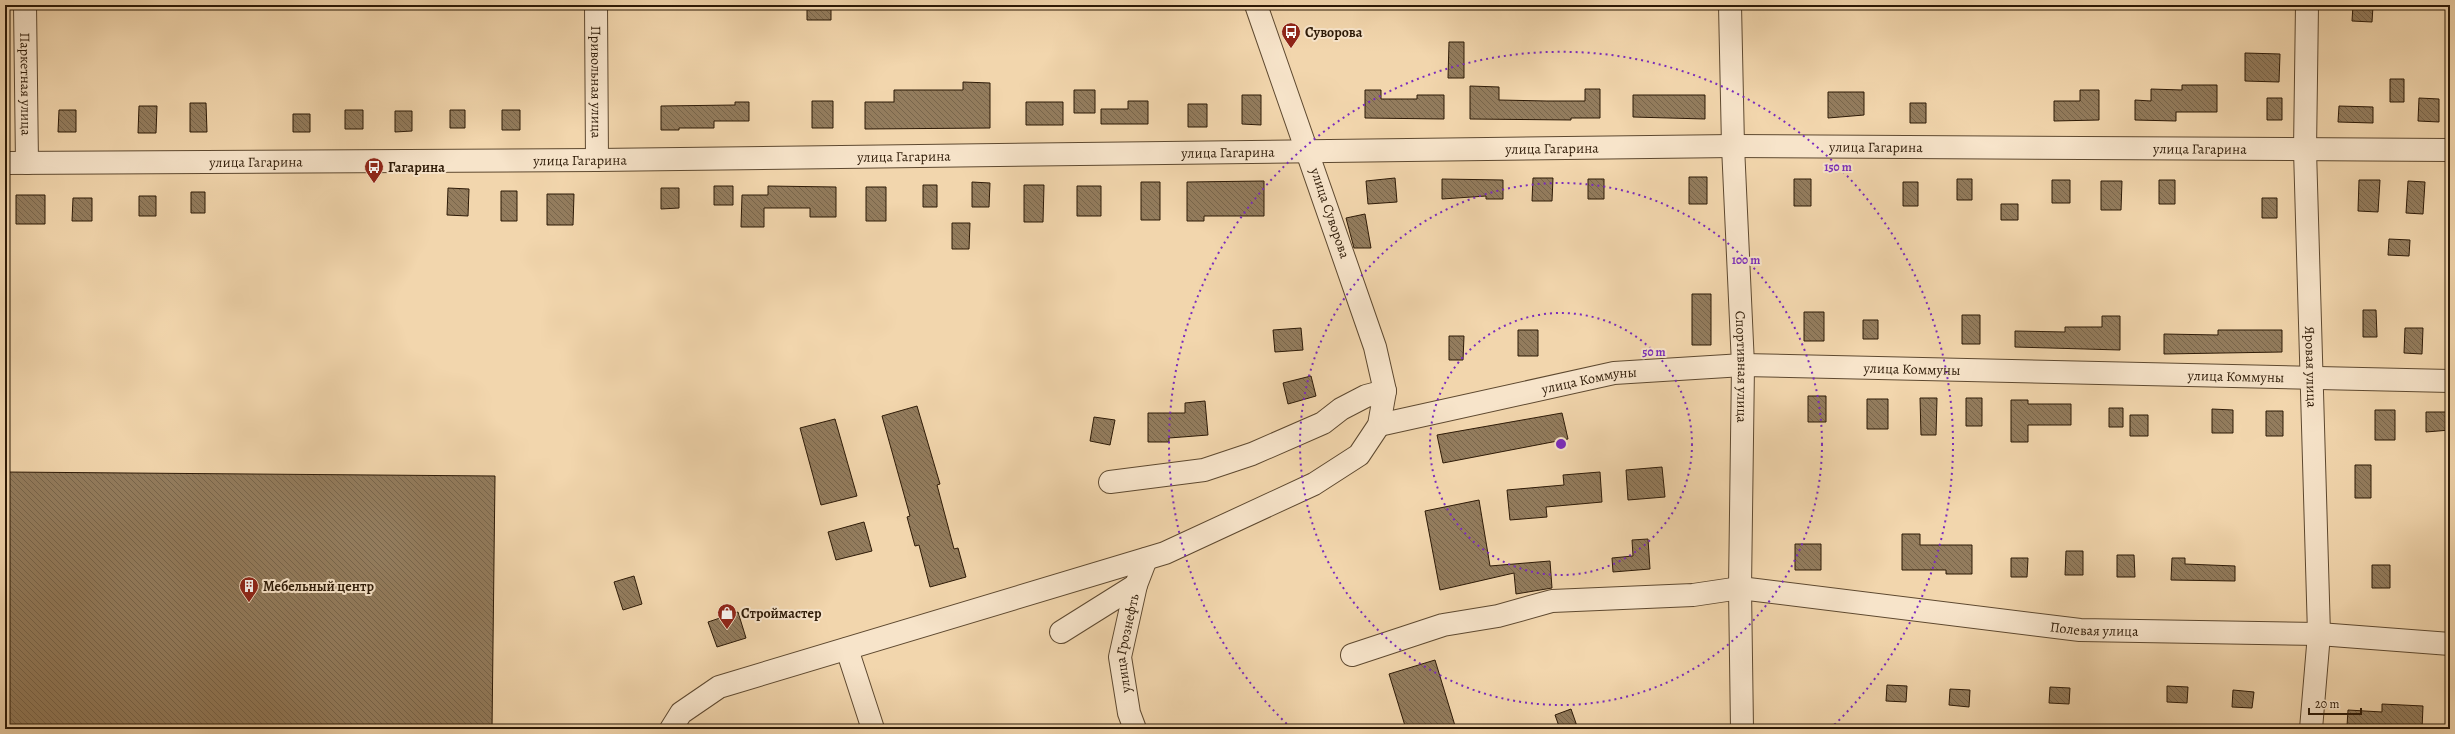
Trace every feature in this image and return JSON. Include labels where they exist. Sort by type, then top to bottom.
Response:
[{"type":"street","name":"Паркетная улица","points":[[26,5],[27,163]]},
{"type":"street","name":"Привольная улица","points":[[596,5],[597,160]]},
{"type":"street","name":"улица Суворова","points":[[1256,5],[1309,152],[1375,347],[1385,391],[1379,425]]},
{"type":"street","name":"Спортивная улица","points":[[1730,5],[1733,146],[1743,365],[1740,588],[1742,729]]},
{"type":"street","name":"Яровая улица","points":[[2307,5],[2305,150],[2319,634],[2311,729]]},
{"type":"street","name":"улица Гагарина","points":[[5,163],[597,160],[1733,146],[2450,150]]},
{"type":"street","name":"улица Коммуны","points":[[1379,425],[1614,373],[1743,365],[2450,381]]},
{"type":"street","points":[[1110,482],[1204,470],[1225,464],[1323,423],[1341,408],[1366,396],[1385,391]]},
{"type":"street","points":[[671,729],[681,713],[719,687],[1166,553],[1314,484],[1359,455],[1379,425]]},
{"type":"street","name":"улица Грознефть","points":[[1135,729],[1129,713],[1120,657],[1136,585],[1146,559]]},
{"type":"street","points":[[1061,632],[1136,585]]},
{"type":"street","name":"Полевая улица","points":[[1352,655],[1443,625],[1498,616],[1552,601],[1694,595],[1740,588],[2080,630],[2319,634],[2450,644]]},
{"type":"street","points":[[847,649],[873,729]]},
{"type":"building","points":[[807,5],[831,5],[831,20],[807,20]]},
{"type":"building","points":[[2353,5],[2373,6],[2372,22],[2352,21]]},
{"type":"building","points":[[1449,42],[1464,42],[1464,78],[1448,78]]},
{"type":"building","points":[[2245,53],[2280,54],[2279,82],[2245,81]]},
{"type":"building","points":[[2390,79],[2404,79],[2404,102],[2390,102]]},
{"type":"building","points":[[963,82],[990,83],[990,128],[865,129],[865,102],[894,102],[894,90],[963,90]]},
{"type":"building","points":[[2182,85],[2217,85],[2217,112],[2176,112],[2176,121],[2135,120],[2135,100],[2151,101],[2151,89],[2182,90]]},
{"type":"building","points":[[1470,86],[1499,87],[1499,100],[1585,101],[1585,89],[1600,89],[1600,118],[1571,118],[1571,120],[1470,119]]},
{"type":"building","points":[[1074,90],[1095,90],[1095,113],[1074,113]]},
{"type":"building","points":[[1365,90],[1381,90],[1381,99],[1417,99],[1417,95],[1444,95],[1444,119],[1365,118]]},
{"type":"building","points":[[2080,90],[2099,90],[2099,120],[2054,121],[2054,101],[2080,101]]},
{"type":"building","points":[[1828,92],[1864,92],[1864,115],[1828,118]]},
{"type":"building","points":[[1242,95],[1261,95],[1261,125],[1242,124]]},
{"type":"building","points":[[1633,95],[1705,95],[1705,119],[1633,117]]},
{"type":"building","points":[[2267,98],[2282,98],[2282,120],[2267,120]]},
{"type":"building","points":[[2419,98],[2439,99],[2439,122],[2418,121]]},
{"type":"building","points":[[812,101],[833,101],[833,128],[812,128]]},
{"type":"building","points":[[1128,101],[1148,101],[1148,124],[1101,124],[1101,109],[1128,109]]},
{"type":"building","points":[[735,102],[749,102],[749,121],[714,121],[714,128],[679,128],[679,130],[661,130],[661,106],[735,105]]},
{"type":"building","points":[[1026,102],[1063,102],[1063,125],[1026,125]]},
{"type":"building","points":[[190,103],[206,103],[207,132],[190,132]]},
{"type":"building","points":[[1910,103],[1926,103],[1926,123],[1910,123]]},
{"type":"building","points":[[1188,104],[1207,104],[1207,127],[1188,127]]},
{"type":"building","points":[[139,106],[157,106],[156,133],[138,133]]},
{"type":"building","points":[[2339,106],[2373,107],[2373,123],[2338,122]]},
{"type":"building","points":[[59,110],[76,110],[76,132],[58,132]]},
{"type":"building","points":[[345,110],[363,110],[363,129],[345,129]]},
{"type":"building","points":[[450,110],[465,110],[465,128],[450,128]]},
{"type":"building","points":[[502,110],[520,110],[520,130],[502,130]]},
{"type":"building","points":[[395,111],[412,111],[412,131],[395,132]]},
{"type":"building","points":[[293,114],[310,114],[310,132],[293,132]]},
{"type":"building","points":[[1689,177],[1707,177],[1707,204],[1689,204]]},
{"type":"building","points":[[1395,178],[1397,202],[1368,204],[1366,181]]},
{"type":"building","points":[[1533,178],[1553,178],[1552,201],[1532,201]]},
{"type":"building","points":[[1442,179],[1503,180],[1503,199],[1486,199],[1486,196],[1442,199]]},
{"type":"building","points":[[1588,179],[1604,179],[1604,199],[1588,199]]},
{"type":"building","points":[[1794,179],[1811,179],[1811,206],[1794,206]]},
{"type":"building","points":[[1957,179],[1972,179],[1972,200],[1957,200]]},
{"type":"building","points":[[2052,180],[2070,180],[2070,203],[2052,203]]},
{"type":"building","points":[[2159,180],[2175,180],[2175,204],[2159,204]]},
{"type":"building","points":[[2359,180],[2380,180],[2378,212],[2358,211]]},
{"type":"building","points":[[1264,181],[1264,216],[1204,216],[1204,221],[1187,221],[1187,182]]},
{"type":"building","points":[[2101,181],[2122,181],[2121,210],[2101,210]]},
{"type":"building","points":[[2408,181],[2425,182],[2423,214],[2406,213]]},
{"type":"building","points":[[972,182],[990,183],[989,207],[972,207]]},
{"type":"building","points":[[1141,182],[1160,182],[1160,220],[1141,220]]},
{"type":"building","points":[[1903,182],[1918,182],[1918,206],[1903,206]]},
{"type":"building","points":[[923,185],[937,185],[937,207],[923,207]]},
{"type":"building","points":[[1024,185],[1044,185],[1043,222],[1024,222]]},
{"type":"building","points":[[714,186],[733,186],[733,205],[714,205]]},
{"type":"building","points":[[768,186],[836,187],[836,217],[810,217],[810,208],[764,208],[764,227],[741,227],[742,195],[768,195]]},
{"type":"building","points":[[1077,186],[1101,186],[1101,216],[1077,216]]},
{"type":"building","points":[[866,187],[886,187],[886,221],[866,221]]},
{"type":"building","points":[[448,188],[469,189],[468,216],[447,215]]},
{"type":"building","points":[[661,188],[679,188],[679,208],[661,209]]},
{"type":"building","points":[[501,191],[517,191],[517,221],[501,221]]},
{"type":"building","points":[[191,192],[205,192],[205,213],[191,213]]},
{"type":"building","points":[[547,194],[574,194],[573,225],[547,225]]},
{"type":"building","points":[[16,195],[45,195],[45,224],[16,224]]},
{"type":"building","points":[[139,196],[156,196],[156,216],[139,216]]},
{"type":"building","points":[[73,198],[92,198],[92,221],[72,221]]},
{"type":"building","points":[[2262,198],[2277,198],[2277,218],[2262,218]]},
{"type":"building","points":[[2001,204],[2018,204],[2018,220],[2001,220]]},
{"type":"building","points":[[1365,214],[1371,248],[1354,248],[1346,218]]},
{"type":"building","points":[[952,223],[970,223],[969,249],[952,249]]},
{"type":"building","points":[[2389,239],[2410,240],[2409,256],[2388,255]]},
{"type":"building","points":[[1692,294],[1711,294],[1711,345],[1692,345]]},
{"type":"building","points":[[2363,310],[2376,310],[2377,337],[2363,337]]},
{"type":"building","points":[[1804,312],[1824,312],[1824,341],[1804,341]]},
{"type":"building","points":[[1962,315],[1980,315],[1980,344],[1962,344]]},
{"type":"building","points":[[2102,316],[2120,316],[2120,350],[2015,347],[2015,331],[2065,332],[2065,327],[2102,327]]},
{"type":"building","points":[[1863,320],[1878,320],[1878,339],[1863,339]]},
{"type":"building","points":[[1301,328],[1303,350],[1275,352],[1273,330]]},
{"type":"building","points":[[2405,328],[2423,328],[2422,354],[2404,353]]},
{"type":"building","points":[[1518,330],[1538,330],[1538,356],[1518,356]]},
{"type":"building","points":[[2218,330],[2282,330],[2282,352],[2164,354],[2164,334],[2218,335]]},
{"type":"building","points":[[1449,336],[1464,336],[1463,360],[1449,360]]},
{"type":"building","points":[[1311,376],[1316,396],[1288,404],[1283,383]]},
{"type":"building","points":[[1808,396],[1826,396],[1826,422],[1808,422]]},
{"type":"building","points":[[1920,398],[1937,398],[1936,435],[1921,435]]},
{"type":"building","points":[[1966,398],[1982,398],[1982,426],[1966,426]]},
{"type":"building","points":[[1867,399],[1888,399],[1888,429],[1867,429]]},
{"type":"building","points":[[2011,400],[2028,400],[2028,404],[2071,404],[2071,425],[2028,425],[2028,442],[2011,442]]},
{"type":"building","points":[[1205,401],[1208,435],[1169,438],[1169,442],[1148,442],[1148,413],[1185,413],[1185,403]]},
{"type":"building","points":[[917,406],[940,484],[937,485],[954,549],[958,548],[966,577],[930,587],[919,545],[915,546],[907,517],[910,516],[882,416]]},
{"type":"building","points":[[2109,408],[2123,408],[2123,427],[2109,427]]},
{"type":"building","points":[[2212,409],[2233,410],[2233,433],[2212,433]]},
{"type":"building","points":[[2375,410],[2395,410],[2395,440],[2375,440]]},
{"type":"building","points":[[2266,411],[2283,411],[2283,436],[2266,436]]},
{"type":"building","points":[[2426,412],[2450,412],[2450,430],[2426,432]]},
{"type":"building","points":[[1562,413],[1568,439],[1443,463],[1437,435]]},
{"type":"building","points":[[2130,415],[2148,415],[2148,436],[2130,436]]},
{"type":"building","points":[[1094,417],[1115,420],[1110,445],[1090,441]]},
{"type":"building","points":[[835,419],[857,496],[821,505],[800,428]]},
{"type":"building","points":[[2355,465],[2371,465],[2371,498],[2355,498]]},
{"type":"building","points":[[1662,467],[1665,497],[1628,500],[1626,470]]},
{"type":"building","name":"Мебельный центр","points":[[5,472],[495,476],[492,729],[5,729]]},
{"type":"building","points":[[1600,472],[1602,502],[1546,507],[1547,517],[1510,520],[1507,490],[1564,485],[1563,475]]},
{"type":"building","points":[[1479,500],[1490,566],[1550,561],[1552,588],[1516,594],[1514,573],[1440,590],[1425,511]]},
{"type":"building","points":[[864,522],[872,551],[836,560],[828,532]]},
{"type":"building","points":[[1902,534],[1920,534],[1920,545],[1972,545],[1972,574],[1946,574],[1946,570],[1902,570]]},
{"type":"building","points":[[1648,539],[1650,569],[1613,572],[1612,558],[1633,556],[1632,540]]},
{"type":"building","points":[[1795,544],[1821,544],[1821,570],[1795,570]]},
{"type":"building","points":[[2066,551],[2083,551],[2083,575],[2065,575]]},
{"type":"building","points":[[2117,555],[2134,555],[2135,577],[2117,577]]},
{"type":"building","points":[[2011,558],[2028,558],[2027,577],[2011,577]]},
{"type":"building","points":[[2172,558],[2185,558],[2185,564],[2235,566],[2235,581],[2171,580]]},
{"type":"building","points":[[2372,565],[2390,565],[2390,588],[2372,588]]},
{"type":"building","points":[[634,576],[642,604],[623,610],[614,582]]},
{"type":"building","name":"Строймастер","points":[[738,612],[746,638],[717,647],[708,622]]},
{"type":"building","points":[[1435,660],[1456,729],[1406,729],[1389,674]]},
{"type":"building","points":[[1887,685],[1907,686],[1906,702],[1886,701]]},
{"type":"building","points":[[2167,686],[2188,687],[2187,703],[2167,702]]},
{"type":"building","points":[[2050,687],[2070,688],[2069,704],[2049,703]]},
{"type":"building","points":[[1950,689],[1970,690],[1969,707],[1949,705]]},
{"type":"building","points":[[2233,690],[2254,692],[2252,708],[2232,707]]},
{"type":"building","points":[[2382,704],[2423,706],[2422,729],[2347,726],[2348,710],[2382,712]]},
{"type":"building","points":[[1571,709],[1578,729],[1560,729],[1555,715]]},
{"type":"place","name":"Суворова","points":[[1291,49]]},
{"type":"place","name":"Гагарина","points":[[374,184]]},
{"type":"place","name":"Мебельный центр","points":[[249,603]]},
{"type":"place","name":"Строймастер","points":[[727,630]]}]
